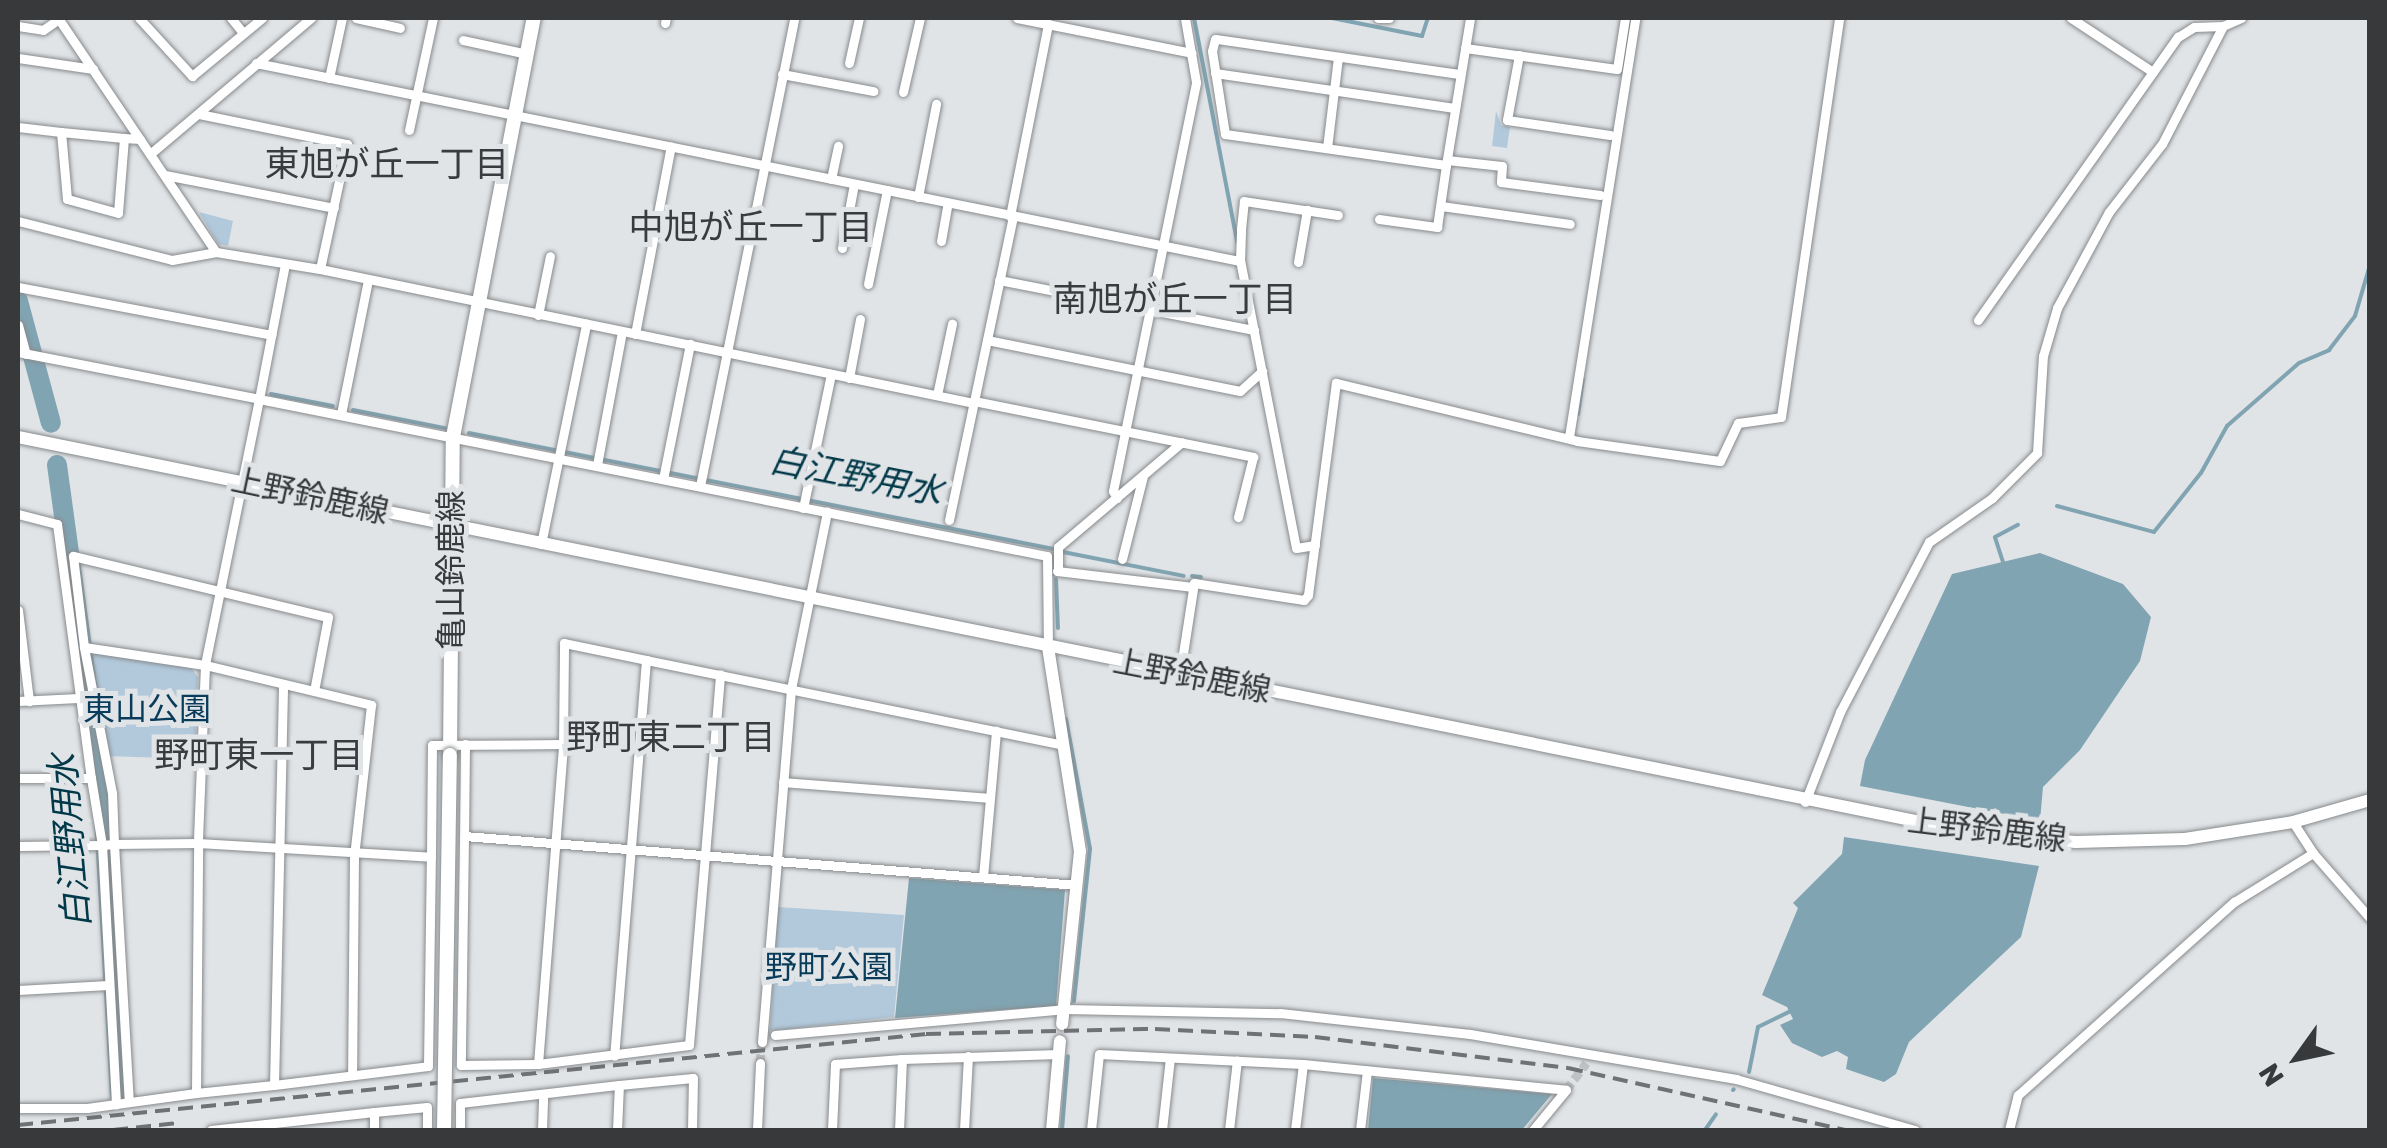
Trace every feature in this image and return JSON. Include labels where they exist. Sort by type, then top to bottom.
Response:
[{"type":"main road","name":"亀山鈴鹿線","points":[[444,1130],[455,747],[452,438],[534,18]]},
{"type":"main road","name":"上野鈴鹿線","points":[[18,437],[1805,802],[1979,834],[2076,842],[2185,839],[2293,822],[2370,800]]},
{"type":"main road","points":[[1048,648],[1078,821],[1078,885],[1062,1024]]},
{"type":"main road","points":[[1052,1130],[1060,1048]]},
{"type":"street","points":[[18,26],[42,30],[58,18],[216,252]]},
{"type":"street","points":[[139,18],[192,76],[262,18]]},
{"type":"street","points":[[231,18],[243,34]]},
{"type":"street","points":[[150,154],[311,18]]},
{"type":"street","points":[[329,78],[342,18]]},
{"type":"street","points":[[356,18],[400,28]]},
{"type":"street","points":[[409,130],[433,18]]},
{"type":"street","points":[[701,481],[794,18]]},
{"type":"street","points":[[849,63],[858,18]]},
{"type":"street","points":[[903,92],[920,18]]},
{"type":"street","points":[[1016,18],[1194,55],[1212,51]]},
{"type":"street","points":[[1074,30],[1076,18]]},
{"type":"street","points":[[1117,498],[1125,432],[1164,246],[1194,55],[1185,18]]},
{"type":"street","points":[[1378,18],[1389,18]]},
{"type":"street","points":[[1379,218],[1437,227],[1470,18]]},
{"type":"street","points":[[1465,48],[1617,69],[1624,18]]},
{"type":"street","points":[[1569,437],[1635,18]]},
{"type":"street","points":[[1053,571],[1304,600],[1336,383],[1569,437],[1720,461],[1738,422],[1781,417],[1839,18]]},
{"type":"street","points":[[2072,18],[2153,72]]},
{"type":"street","points":[[1978,320],[2184,31],[2223,26],[2241,18]]},
{"type":"street","points":[[949,520],[1048,24]]},
{"type":"street","points":[[1805,802],[1840,712],[1930,542],[1992,498],[2037,453],[2044,356],[2057,308],[2109,212],[2162,144],[2223,26]]},
{"type":"street","points":[[1459,74],[1215,39],[1212,51],[1225,134],[1447,163],[1502,166],[1500,182],[1600,195]]},
{"type":"street","points":[[463,40],[526,54]]},
{"type":"street","points":[[1518,56],[1507,120],[1610,135]]},
{"type":"street","points":[[1327,148],[1338,57]]},
{"type":"street","points":[[18,58],[93,70]]},
{"type":"street","points":[[256,63],[1164,246],[1239,256]]},
{"type":"street","points":[[1214,73],[1454,108]]},
{"type":"street","points":[[782,74],[873,91]]},
{"type":"street","points":[[918,197],[936,104]]},
{"type":"street","points":[[199,114],[347,144],[320,270]]},
{"type":"street","points":[[18,127],[140,139]]},
{"type":"street","points":[[61,132],[67,199],[118,213],[124,138]]},
{"type":"street","points":[[635,334],[671,146]]},
{"type":"street","points":[[831,179],[838,146]]},
{"type":"street","points":[[165,175],[334,208]]},
{"type":"street","points":[[842,248],[854,184]]},
{"type":"street","points":[[868,284],[887,190]]},
{"type":"street","points":[[1315,545],[1296,548],[1239,256],[1240,229],[1244,201],[1338,215]]},
{"type":"street","points":[[940,242],[948,203]]},
{"type":"street","points":[[1441,206],[1570,224]]},
{"type":"street","points":[[1298,262],[1307,210]]},
{"type":"street","points":[[18,221],[172,260],[216,252],[320,270],[936,396],[1253,456],[1238,517]]},
{"type":"street","points":[[538,315],[550,256]]},
{"type":"street","points":[[196,1093],[198,843],[205,666],[285,264]]},
{"type":"street","points":[[341,414],[368,280]]},
{"type":"street","points":[[999,280],[1254,330]]},
{"type":"street","points":[[18,287],[270,335]]},
{"type":"street","points":[[849,378],[860,319]]},
{"type":"street","points":[[541,544],[586,324]]},
{"type":"street","points":[[936,396],[952,324]]},
{"type":"street","points":[[18,325],[28,355],[804,502],[827,512],[1047,556],[1053,571]]},
{"type":"street","points":[[597,461],[622,332]]},
{"type":"street","points":[[986,340],[1240,391],[1262,371]]},
{"type":"street","points":[[664,474],[690,344]]},
{"type":"street","points":[[804,502],[832,374]]},
{"type":"street","points":[[1048,648],[1058,547],[1182,442]]},
{"type":"street","points":[[1122,559],[1142,476]]},
{"type":"street","points":[[762,1042],[791,690],[827,512]]},
{"type":"street","points":[[18,514],[58,524],[78,698],[97,776],[108,845],[108,985],[116,1105]]},
{"type":"street","points":[[129,1101],[108,845],[74,556],[328,618],[314,691]]},
{"type":"street","points":[[1180,673],[1193,587]]},
{"type":"street","points":[[18,610],[23,701],[78,698]]},
{"type":"street","points":[[538,1064],[563,744],[564,642],[1062,745]]},
{"type":"street","points":[[84,647],[205,666],[371,705],[354,856],[352,1074]]},
{"type":"street","points":[[614,1056],[646,660]]},
{"type":"street","points":[[18,1108],[116,1105],[428,1066],[538,1064],[689,1045],[720,674]]},
{"type":"street","points":[[274,1085],[276,850],[284,685]]},
{"type":"street","points":[[983,877],[996,731]]},
{"type":"street","points":[[428,1066],[432,745],[563,744]]},
{"type":"street","points":[[455,747],[464,836],[461,1065]]},
{"type":"street","points":[[18,778],[97,776]]},
{"type":"street","points":[[783,782],[990,798]]},
{"type":"street","points":[[2293,822],[2313,853],[2370,918]]},
{"type":"street","points":[[464,836],[1078,885]]},
{"type":"street","points":[[18,846],[198,843],[354,856],[431,856]]},
{"type":"street","points":[[2009,1130],[2018,1096],[2234,902],[2313,853]]},
{"type":"street","points":[[18,990],[108,985]]},
{"type":"street","points":[[776,1035],[1064,1009],[1280,1012],[1470,1034],[1754,1083],[1914,1130]]},
{"type":"street","points":[[832,1130],[835,1064],[1060,1048]]},
{"type":"street","points":[[1091,1130],[1099,1054],[1303,1064],[1566,1090],[1533,1130]]},
{"type":"street","points":[[964,1130],[968,1056]]},
{"type":"street","points":[[1162,1130],[1170,1058]]},
{"type":"street","points":[[899,1130],[902,1059]]},
{"type":"street","points":[[1229,1130],[1237,1060]]},
{"type":"street","points":[[757,1130],[760,1063]]},
{"type":"street","points":[[1296,1130],[1303,1064]]},
{"type":"street","points":[[1360,1130],[1368,1070]]},
{"type":"street","points":[[215,1130],[295,1125],[374,1112],[694,1078],[692,1130]]},
{"type":"street","points":[[617,1130],[619,1086]]},
{"type":"street","points":[[542,1094],[542,1130]]},
{"type":"street","points":[[460,1103],[460,1130]]},
{"type":"street","points":[[427,1107],[427,1130]]},
{"type":"street","points":[[374,1112],[374,1130]]},
{"type":"green space","points":[[1496,111],[1501,125],[1510,127],[1507,148],[1492,146]]},
{"type":"green space","points":[[199,212],[233,221],[228,246],[218,244]]},
{"type":"green space","name":"東山公園","points":[[95,653],[191,668],[198,677],[195,759],[106,756],[90,657]]},
{"type":"green space","name":"野町公園","points":[[778,907],[904,915],[894,1017],[770,1031]]},
{"type":"shaded area","points":[[2040,553],[2123,584],[2151,617],[2140,661],[2080,750],[2043,787],[2040,821],[1860,786],[1865,760],[1952,574]]},
{"type":"shaded area","points":[[1844,837],[2039,866],[2021,937],[1909,1042],[1896,1074],[1884,1082],[1846,1069],[1848,1057],[1837,1051],[1822,1057],[1792,1043],[1780,1025],[1793,1019],[1787,1007],[1762,995],[1798,908],[1793,903],[1842,854]]},
{"type":"shaded area","points":[[909,878],[1065,890],[1056,1006],[895,1018]]},
{"type":"shaded area","points":[[1373,1078],[1552,1094],[1522,1130],[1368,1130]]},
{"type":"waterway","name":"白江野用水","points":[[1194,18],[1237,242]]},
{"type":"waterway","name":"白江野用水","points":[[1332,18],[1422,36],[1428,18]]},
{"type":"waterway","points":[[2057,506],[2154,532],[2201,473],[2227,426],[2299,363],[2329,350],[2355,316],[2370,265]]},
{"type":"waterway","name":"白江野用水","points":[[18,301],[51,423]]},
{"type":"waterway","points":[[1578,414],[1583,379]]},
{"type":"waterway","name":"白江野用水","points":[[271,394],[333,406]]},
{"type":"waterway","name":"白江野用水","points":[[353,410],[445,428]]},
{"type":"waterway","name":"白江野用水","points":[[469,433],[1054,549]]},
{"type":"waterway","name":"白江野用水","points":[[57,465],[103,801],[120,1094]]},
{"type":"waterway","points":[[2003,562],[1995,537],[2018,525]]},
{"type":"waterway","name":"白江野用水","points":[[1063,552],[1184,576]]},
{"type":"waterway","name":"白江野用水","points":[[1192,576],[1201,577]]},
{"type":"waterway","points":[[1056,579],[1058,628]]},
{"type":"waterway","points":[[1066,719],[1090,849],[1074,1001]]},
{"type":"waterway","points":[[1749,1072],[1758,1027],[1793,1010]]},
{"type":"waterway","points":[[1062,1130],[1068,1056]]},
{"type":"waterway","points":[[1705,1130],[1716,1114]]},
{"type":"tunnel","points":[[760,1063],[762,1042]]},
{"type":"tunnel","points":[[1566,1090],[1586,1063]]},
{"type":"railway","points":[[18,1125],[926,1034],[1155,1029],[1315,1037],[1568,1068],[1845,1130]]},
{"type":"railway","points":[[113,1130],[178,1123]]},
{"type":"district","name":"東旭が丘一丁目","points":[[387,164]]},
{"type":"district","name":"中旭が丘一丁目","points":[[751,227]]},
{"type":"district","name":"南旭が丘一丁目","points":[[1175,299]]},
{"type":"district","name":"野町東二丁目","points":[[671,737]]},
{"type":"district","name":"野町東一丁目","points":[[259,755]]}]
